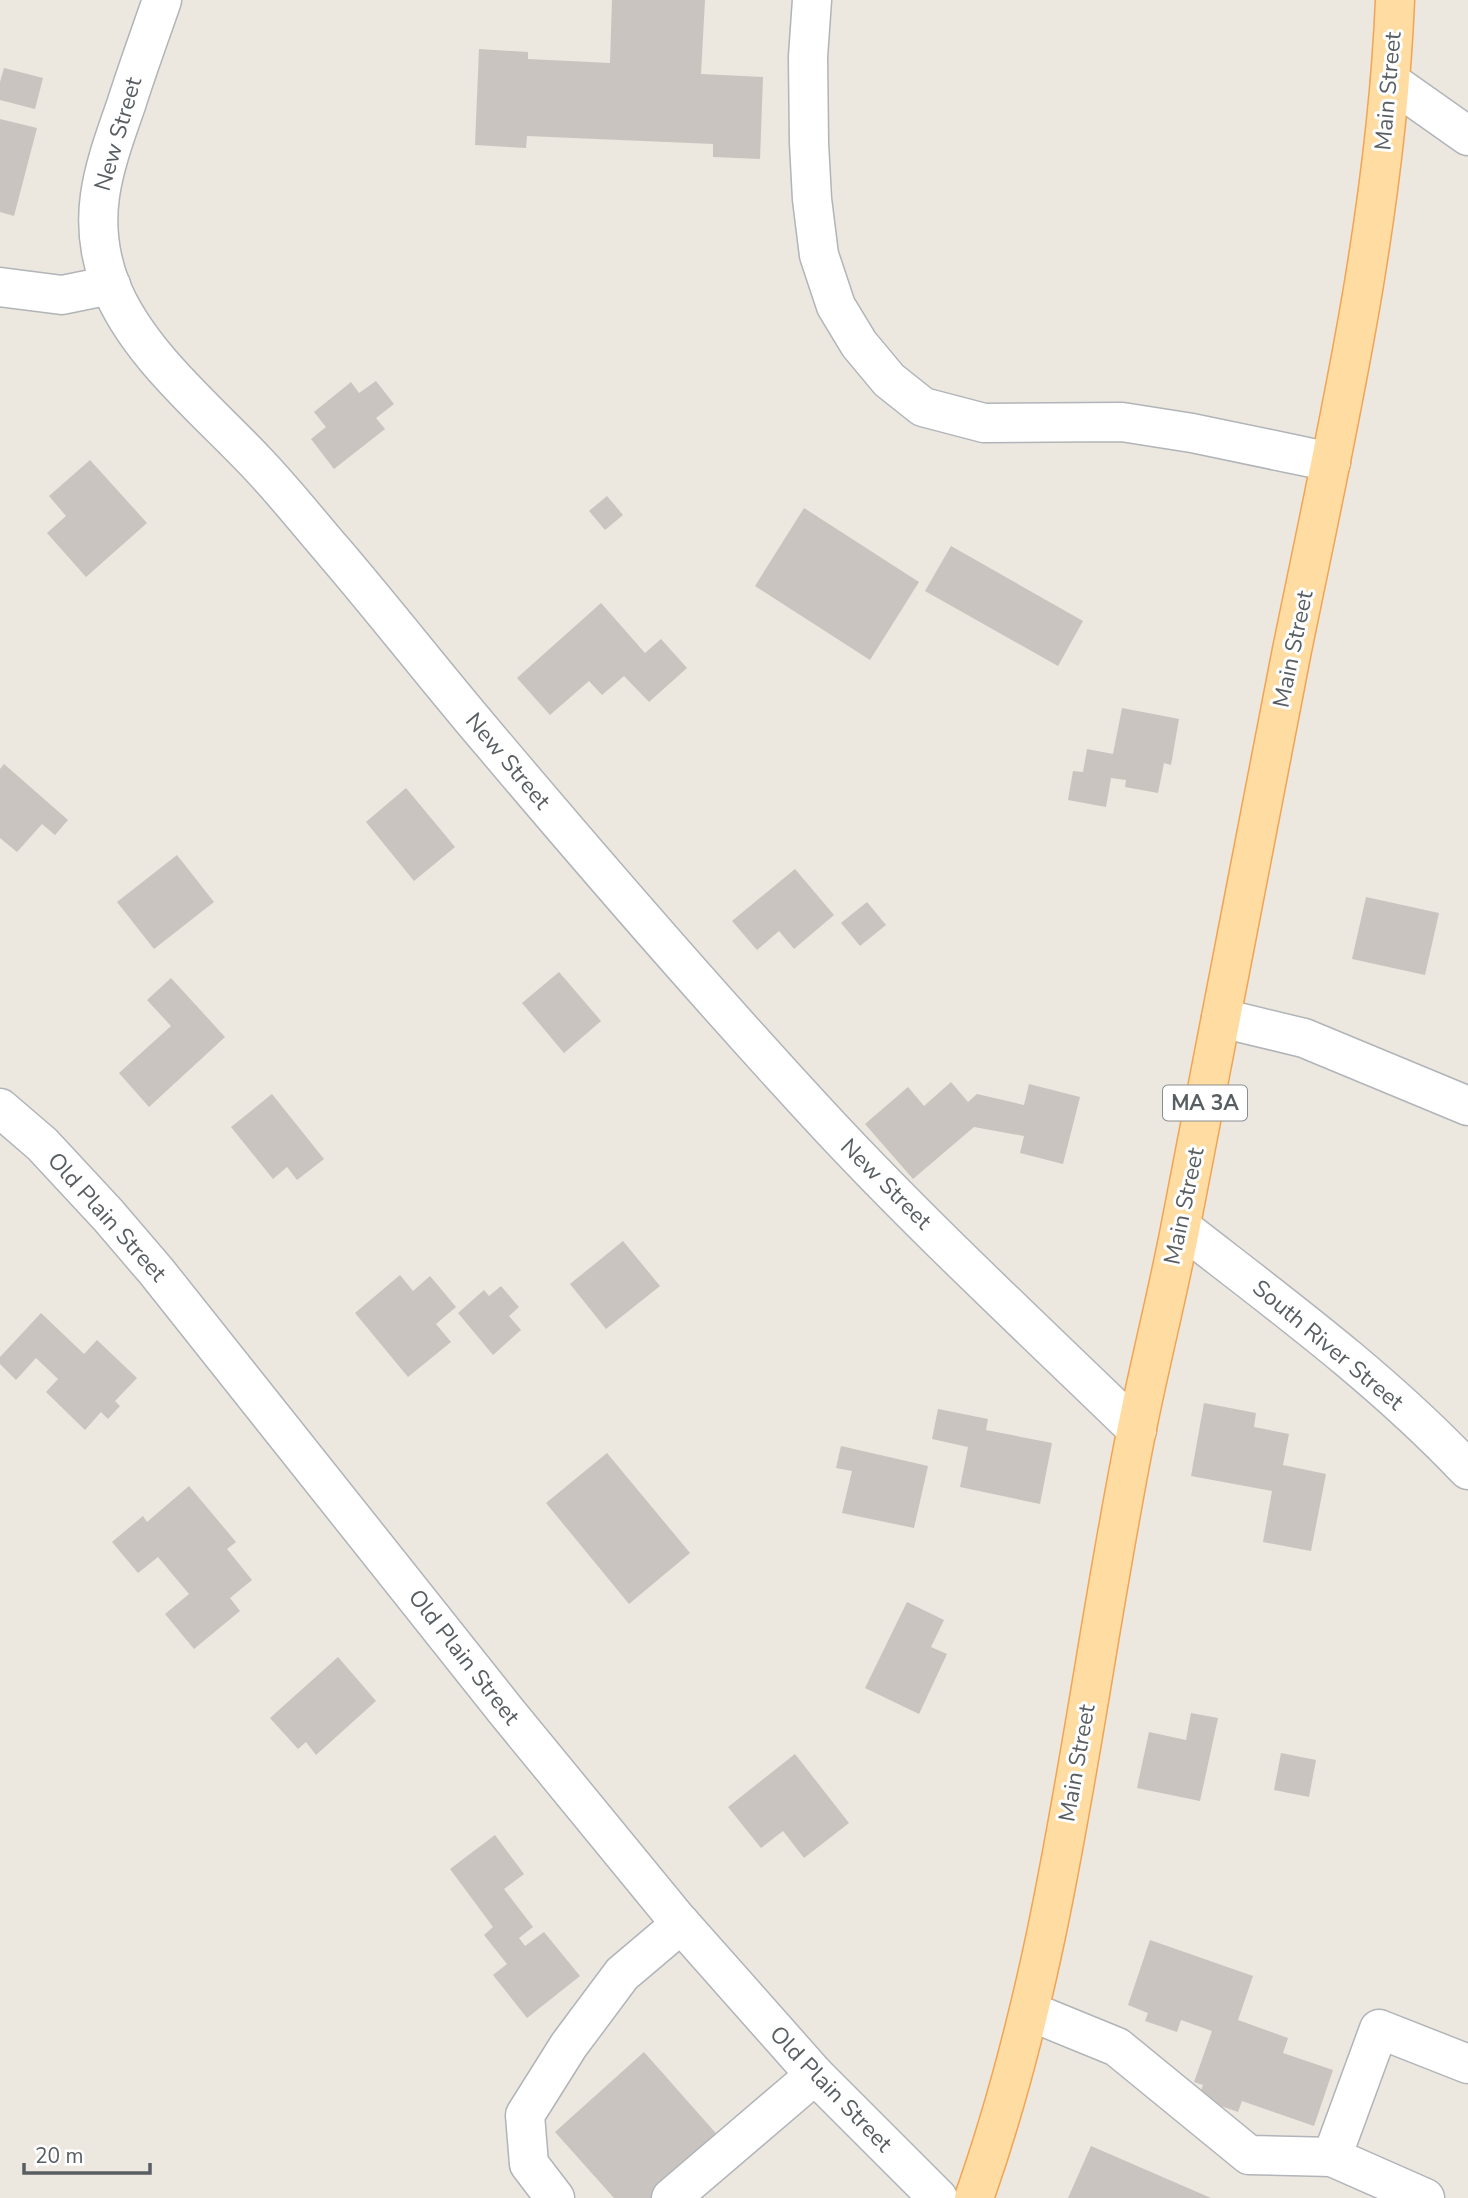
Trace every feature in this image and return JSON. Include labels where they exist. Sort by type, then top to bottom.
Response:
[{"type":"main road","name":"Main Street","points":[[974,2198],[1015,2068],[1051,1913],[1137,1430],[1181,1227],[1331,462],[1372,231],[1388,114],[1395,0]]},
{"type":"street","name":"New Street","points":[[162,0],[103,171],[98,204],[103,259],[111,285],[125,313],[163,365],[257,463],[336,554],[490,742],[716,1002],[832,1129],[1137,1430]]},
{"type":"street","points":[[813,0],[808,57],[809,143],[819,255],[836,306],[859,344],[889,380],[923,407],[984,423],[1122,422],[1192,433],[1331,462]]},
{"type":"street","points":[[1390,81],[1468,136]]},
{"type":"street","points":[[0,288],[62,295],[111,285]]},
{"type":"street","points":[[1221,1018],[1304,1038],[1468,1107]]},
{"type":"street","name":"Old Plain Street","points":[[0,1108],[41,1144],[156,1271],[514,1720],[681,1924],[815,2076],[938,2198]]},
{"type":"street","name":"South River Street","points":[[1181,1227],[1375,1380],[1468,1470]]},
{"type":"street","points":[[555,2198],[529,2164],[525,2115],[569,2045],[622,1974],[681,1924]]},
{"type":"street","points":[[1029,2011],[1117,2047],[1249,2155],[1332,2157],[1425,2198]]},
{"type":"street","points":[[1332,2157],[1379,2029],[1468,2064]]},
{"type":"street","points":[[671,2198],[815,2076]]},
{"type":"building","points":[[612,0],[705,0],[701,74],[763,77],[760,159],[713,157],[713,144],[527,136],[526,148],[475,145],[479,49],[528,52],[528,59],[610,63]]},
{"type":"building","points":[[4,68],[43,78],[35,109],[0,100],[0,82]]},
{"type":"building","points":[[0,119],[37,128],[14,216],[0,212]]},
{"type":"building","points":[[376,381],[394,404],[376,418],[385,429],[334,469],[311,439],[326,427],[314,412],[351,382],[359,393]]},
{"type":"building","points":[[90,460],[147,523],[86,577],[47,533],[66,516],[49,496]]},
{"type":"building","points":[[607,496],[623,515],[605,530],[589,511]]},
{"type":"building","points":[[804,508],[919,582],[870,660],[755,586]]},
{"type":"building","points":[[951,546],[1083,621],[1058,666],[925,591]]},
{"type":"building","points":[[601,603],[645,653],[661,639],[687,668],[649,702],[624,676],[602,695],[589,681],[550,715],[517,678]]},
{"type":"building","points":[[1122,708],[1179,719],[1171,765],[1164,763],[1158,793],[1125,787],[1126,780],[1111,778],[1106,807],[1068,800],[1073,771],[1083,772],[1087,749],[1113,754]]},
{"type":"building","points":[[4,764],[68,820],[55,835],[42,824],[17,852],[0,838],[0,769]]},
{"type":"building","points":[[406,788],[455,847],[414,881],[366,822]]},
{"type":"building","points":[[177,855],[214,902],[154,949],[117,902]]},
{"type":"building","points":[[795,869],[834,915],[794,949],[779,931],[757,950],[732,921]]},
{"type":"building","points":[[1366,897],[1439,913],[1425,975],[1352,959]]},
{"type":"building","points":[[867,902],[886,925],[860,946],[841,923]]},
{"type":"building","points":[[559,972],[601,1021],[564,1053],[522,1003]]},
{"type":"building","points":[[171,978],[225,1037],[149,1107],[119,1073],[171,1026],[147,1000]]},
{"type":"building","points":[[951,1082],[968,1102],[977,1094],[1024,1105],[1029,1084],[1080,1097],[1063,1164],[1020,1153],[1024,1136],[974,1127],[913,1179],[865,1124],[908,1087],[924,1106]]},
{"type":"building","points":[[272,1094],[324,1159],[297,1180],[287,1167],[273,1179],[231,1127]]},
{"type":"building","points":[[623,1241],[660,1286],[606,1329],[570,1284]]},
{"type":"building","points":[[400,1275],[413,1291],[430,1276],[456,1307],[436,1324],[451,1342],[408,1377],[355,1313]]},
{"type":"building","points":[[501,1286],[519,1307],[509,1316],[521,1330],[493,1355],[458,1313],[484,1290],[489,1296]]},
{"type":"building","points":[[41,1313],[84,1354],[97,1340],[137,1378],[115,1401],[120,1406],[108,1419],[101,1412],[85,1430],[46,1392],[58,1379],[36,1358],[16,1380],[0,1364],[0,1357]]},
{"type":"building","points":[[1204,1403],[1256,1413],[1254,1427],[1289,1434],[1283,1465],[1326,1474],[1311,1551],[1263,1542],[1272,1491],[1191,1476]]},
{"type":"building","points":[[938,1409],[988,1419],[986,1430],[1052,1443],[1040,1504],[960,1487],[968,1447],[932,1439]]},
{"type":"building","points":[[841,1446],[928,1466],[914,1528],[842,1513],[852,1471],[836,1468]]},
{"type":"building","points":[[607,1453],[690,1553],[629,1604],[546,1503]]},
{"type":"building","points":[[189,1486],[236,1542],[227,1549],[252,1580],[230,1598],[240,1611],[194,1649],[165,1614],[189,1594],[158,1557],[138,1573],[112,1542],[143,1516],[147,1522]]},
{"type":"building","points":[[907,1602],[944,1620],[931,1647],[947,1654],[919,1714],[865,1688]]},
{"type":"building","points":[[338,1657],[376,1701],[316,1755],[306,1742],[298,1749],[270,1718]]},
{"type":"building","points":[[1191,1713],[1218,1718],[1200,1801],[1137,1788],[1149,1732],[1186,1740]]},
{"type":"building","points":[[1281,1753],[1316,1760],[1309,1797],[1274,1790]]},
{"type":"building","points":[[795,1754],[849,1823],[804,1858],[783,1831],[761,1848],[728,1807]]},
{"type":"building","points":[[495,1835],[524,1874],[504,1889],[533,1927],[519,1938],[525,1946],[544,1932],[580,1976],[527,2018],[493,1975],[507,1964],[484,1935],[493,1927],[450,1869]]},
{"type":"building","points":[[1150,1940],[1253,1976],[1238,2020],[1288,2038],[1283,2053],[1333,2070],[1314,2126],[1242,2101],[1238,2112],[1198,2098],[1203,2085],[1194,2082],[1212,2031],[1181,2020],[1177,2032],[1145,2021],[1148,2013],[1128,2005]]},
{"type":"building","points":[[644,2052],[721,2139],[655,2198],[614,2198],[555,2132]]},
{"type":"building","points":[[1091,2146],[1211,2198],[1068,2198]]}]
